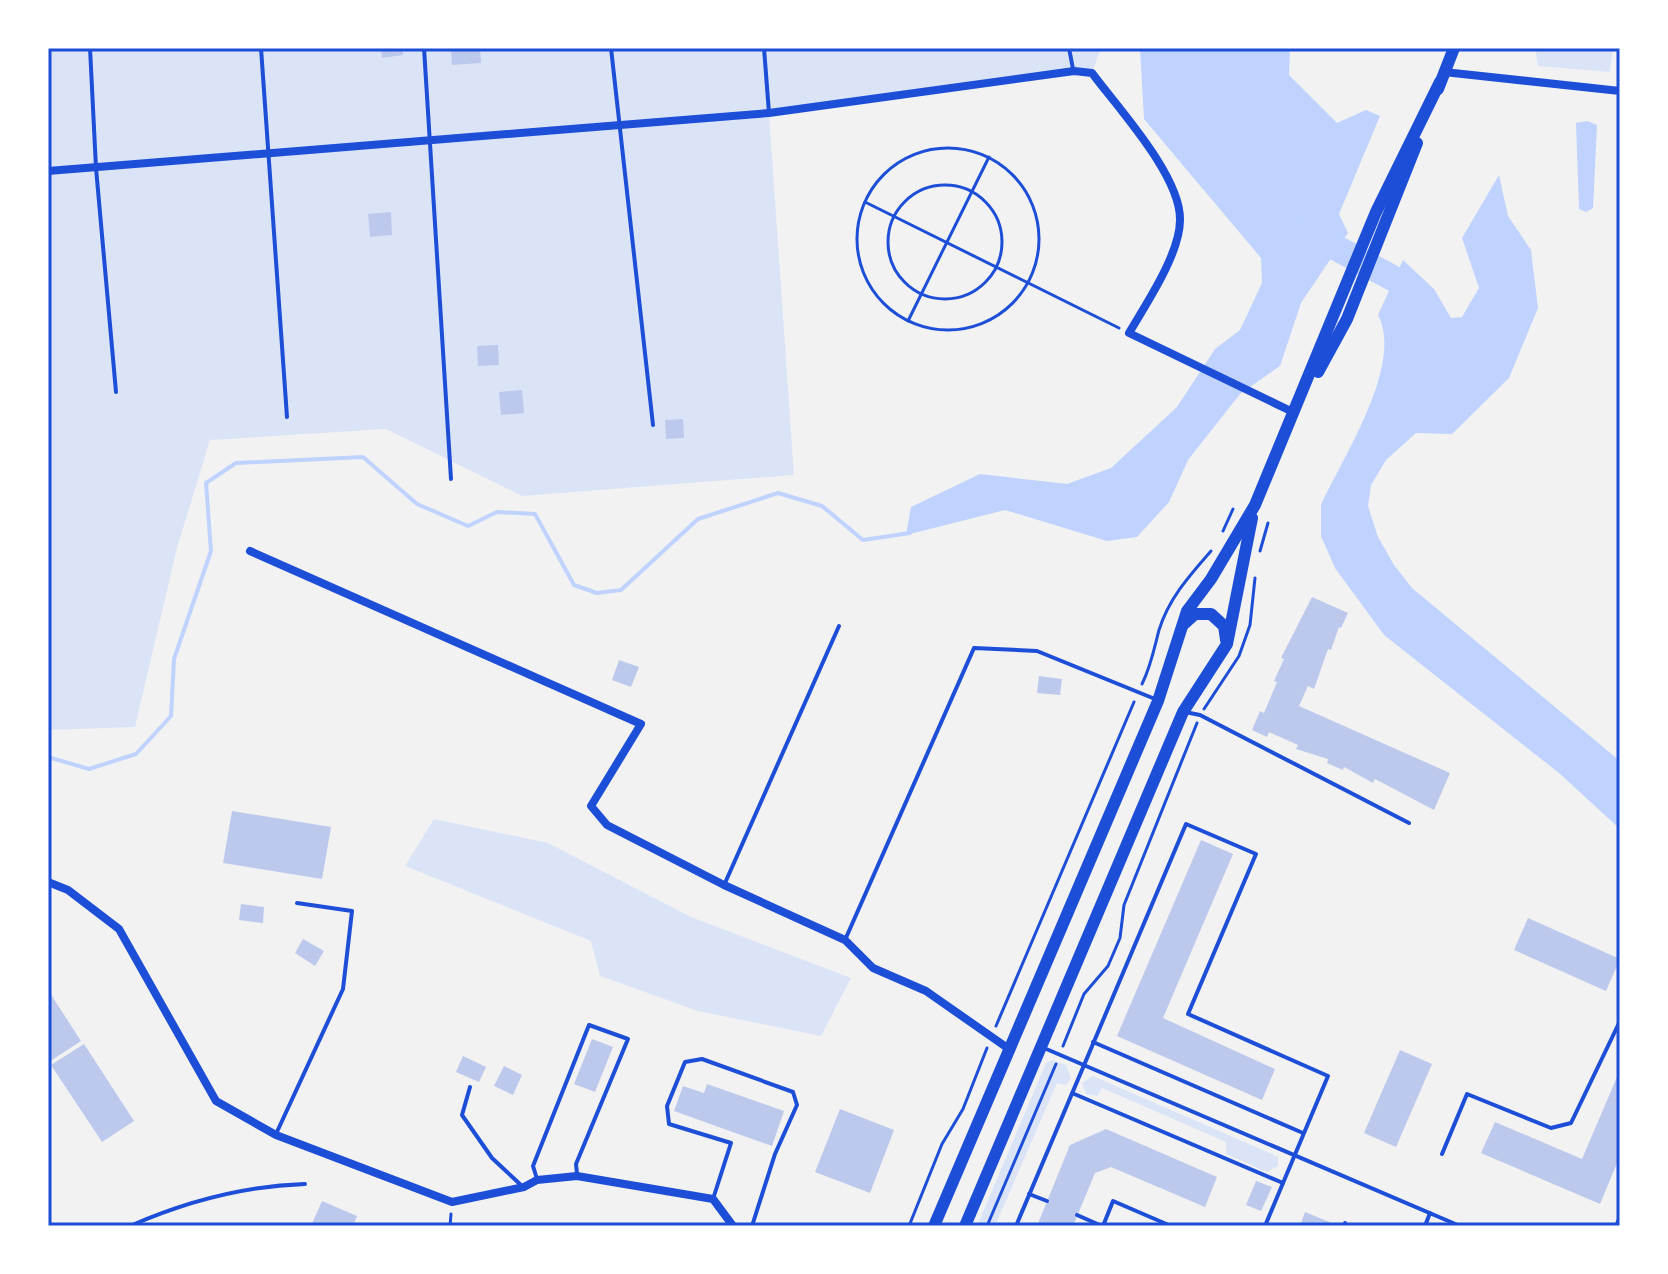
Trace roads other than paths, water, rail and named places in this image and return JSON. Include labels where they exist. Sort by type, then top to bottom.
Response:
[{"type":"main road","points":[[1295,413],[1347,319],[1389,220],[1454,48]]},
{"type":"main road","points":[[934,1226],[1158,701],[1179,629],[1187,611],[1211,579],[1255,505],[1376,212],[1442,77]]},
{"type":"main road","points":[[965,1226],[1183,712],[1227,644],[1255,505]]},
{"type":"main road","points":[[1179,629],[1195,614],[1211,614],[1224,626],[1227,644]]},
{"type":"street","points":[[48,171],[769,113],[1074,71],[1092,73],[1165,173],[1177,199],[1180,220],[1177,240],[1129,333],[1295,413]]},
{"type":"street","points":[[1442,77],[1620,91]]},
{"type":"street","points":[[250,551],[641,724],[591,806],[607,825],[724,885],[845,940],[873,968],[926,991],[1009,1049]]},
{"type":"street","points":[[48,882],[68,890],[119,929],[216,1101],[276,1135],[452,1202],[524,1187],[537,1180],[577,1176],[713,1199],[733,1226]]},
{"type":"lane","points":[[90,48],[96,168],[116,392]]},
{"type":"lane","points":[[261,48],[266,155],[287,417]]},
{"type":"lane","points":[[424,48],[451,479]]},
{"type":"lane","points":[[611,48],[617,127],[653,425]]},
{"type":"lane","points":[[764,48],[769,113]]},
{"type":"lane","points":[[1069,48],[1074,71]]},
{"type":"lane","points":[[724,885],[839,626]]},
{"type":"lane","points":[[845,940],[974,648],[1037,651],[1158,701]]},
{"type":"lane","points":[[1183,712],[1200,715],[1409,823]]},
{"type":"lane","points":[[1016,1226],[1186,824],[1256,854],[1188,1014],[1328,1076],[1265,1226]]},
{"type":"lane","points":[[276,1135],[343,989],[352,911],[297,903]]},
{"type":"lane","points":[[1442,1154],[1467,1094],[1551,1128],[1571,1123],[1620,1021]]},
{"type":"lane","points":[[537,1180],[533,1166],[589,1025],[628,1039],[576,1164],[577,1176]]},
{"type":"lane","points":[[1093,1042],[1303,1133]]},
{"type":"lane","points":[[1041,1047],[1460,1226]]},
{"type":"lane","points":[[713,1199],[731,1143],[669,1124],[667,1106],[685,1062],[702,1059],[793,1092],[797,1105],[775,1154],[752,1226]]},
{"type":"lane","points":[[470,1087],[462,1115],[492,1158],[524,1187]]},
{"type":"lane","points":[[1072,1093],[1283,1183]]},
{"type":"lane","points":[[130,1226],[175,1207],[259,1186],[305,1184]]},
{"type":"lane","points":[[1029,1194],[1047,1201]]},
{"type":"lane","points":[[1077,1215],[1103,1226],[1113,1201],[1171,1226]]},
{"type":"lane","points":[[1425,1226],[1430,1213]]},
{"type":"lane","points":[[1616,1226],[1620,1217]]},
{"type":"water","points":[[1140,48],[1290,48],[1289,75],[1337,123],[1366,110],[1380,116],[1339,214],[1348,233],[1301,303],[1280,366],[1240,394],[1188,460],[1169,502],[1137,537],[1107,541],[1005,510],[906,535],[911,507],[980,474],[1067,484],[1111,468],[1177,407],[1215,349],[1240,330],[1262,283],[1261,258],[1144,119]]},
{"type":"water","points":[[1587,121],[1597,125],[1593,208],[1586,212],[1579,209],[1576,123]]},
{"type":"water","points":[[1499,175],[1508,216],[1531,250],[1538,308],[1509,378],[1452,434],[1416,433],[1386,460],[1371,485],[1368,506],[1378,537],[1412,588],[1620,761],[1620,829],[1559,773],[1384,635],[1335,568],[1321,536],[1321,505],[1356,437],[1377,384],[1384,336],[1378,315],[1403,260],[1434,289],[1451,318],[1462,317],[1479,288],[1462,238]]},
{"type":"waterway","points":[[1310,228],[1314,236],[1400,282],[1415,308]]},
{"type":"waterway","points":[[48,757],[89,769],[136,754],[171,716],[174,659],[211,551],[206,483],[236,463],[363,457],[417,504],[468,526],[497,512],[535,514],[574,585],[597,593],[621,590],[698,519],[778,493],[822,506],[863,540],[910,533]]}]
